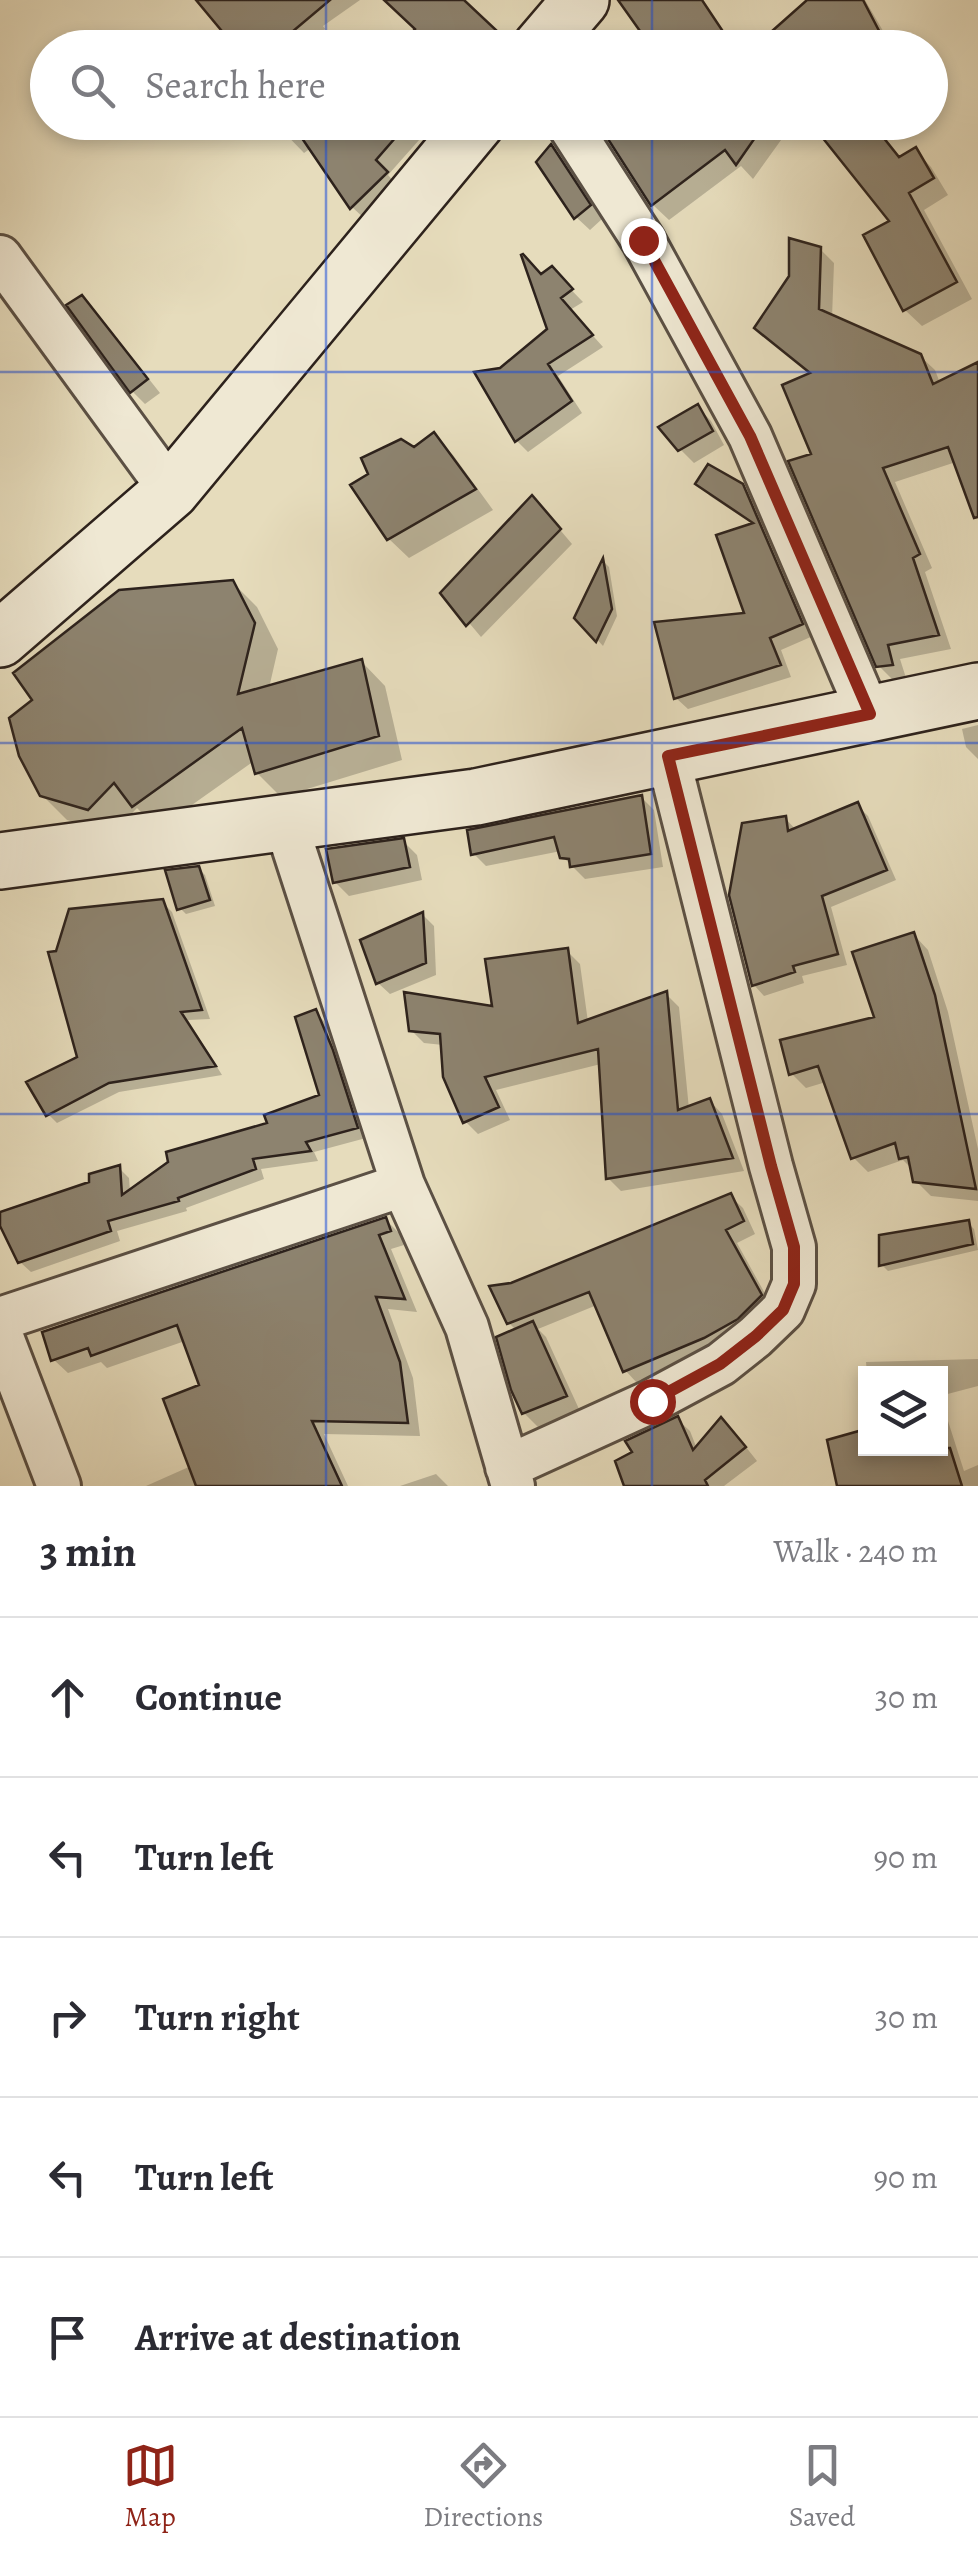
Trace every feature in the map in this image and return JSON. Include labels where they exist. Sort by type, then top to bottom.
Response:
[{"type":"street","points":[[0,639],[171,492],[463,140]]},
{"type":"street","points":[[579,140],[643,240],[750,436],[870,714]]},
{"type":"street","points":[[0,257],[171,492]]},
{"type":"street","points":[[0,861],[476,797],[978,690]]},
{"type":"street","points":[[285,821],[403,1185],[466,1327],[510,1476],[720,1364],[783,1310],[794,1284],[794,1247],[668,756]]},
{"type":"street","points":[[0,1319],[403,1185]]},
{"type":"street","points":[[0,1332],[59,1486]]},
{"type":"building","points":[[196,0],[330,0],[294,30],[221,30]]},
{"type":"building","points":[[384,0],[464,0],[496,30],[414,30]]},
{"type":"building","points":[[618,0],[702,0],[722,30],[639,30]]},
{"type":"building","points":[[807,0],[863,0],[879,30],[773,30]]},
{"type":"building","points":[[303,140],[393,140],[376,160],[388,172],[350,209]]},
{"type":"building","points":[[609,140],[753,140],[736,165],[725,150],[651,206]]},
{"type":"building","points":[[824,140],[885,140],[899,157],[916,147],[934,178],[909,193],[957,282],[903,311],[863,235],[889,221]]},
{"type":"building","points":[[551,144],[591,205],[574,219],[536,162]]},
{"type":"building","points":[[789,238],[821,247],[819,309],[921,354],[933,384],[978,362],[978,517],[974,518],[948,447],[883,468],[920,554],[913,558],[939,635],[888,645],[893,665],[876,667],[788,461],[811,454],[782,385],[810,373],[754,328],[789,276]]},
{"type":"building","points":[[523,254],[541,274],[552,266],[573,289],[561,298],[593,335],[548,364],[572,401],[515,442],[474,372],[500,368],[547,329]]},
{"type":"building","points":[[82,295],[148,379],[130,393],[66,305]]},
{"type":"building","points":[[698,404],[713,431],[678,451],[658,427]]},
{"type":"building","points":[[434,432],[476,489],[387,540],[350,485],[368,474],[361,458],[401,439],[414,447]]},
{"type":"building","points":[[708,464],[743,484],[803,624],[770,638],[781,665],[674,699],[654,622],[744,613],[716,535],[753,523],[695,484]]},
{"type":"building","points":[[532,495],[561,529],[466,626],[440,593]]},
{"type":"building","points":[[603,558],[612,609],[596,642],[574,618]]},
{"type":"building","points":[[233,580],[255,623],[238,694],[362,659],[379,736],[255,774],[242,728],[132,807],[114,783],[88,810],[40,796],[19,756],[9,718],[32,700],[13,673],[119,590]]},
{"type":"building","points":[[642,795],[651,854],[570,867],[569,859],[560,858],[554,837],[471,855],[467,830]]},
{"type":"building","points":[[858,802],[887,870],[822,896],[838,954],[793,966],[795,972],[752,986],[729,895],[742,823],[786,816],[788,831]]},
{"type":"building","points":[[404,838],[410,867],[333,883],[326,849]]},
{"type":"building","points":[[199,866],[210,900],[177,910],[165,870]]},
{"type":"building","points":[[163,899],[202,1010],[181,1012],[216,1066],[109,1083],[46,1116],[26,1082],[77,1057],[48,952],[56,951],[69,909]]},
{"type":"building","points":[[423,912],[426,963],[376,984],[360,940]]},
{"type":"building","points":[[914,932],[935,995],[976,1189],[913,1182],[908,1157],[899,1159],[895,1143],[851,1159],[818,1066],[789,1075],[780,1040],[874,1017],[852,952]]},
{"type":"building","points":[[568,948],[578,1023],[667,991],[678,1110],[710,1098],[733,1158],[606,1179],[598,1049],[485,1077],[499,1107],[463,1123],[443,1077],[440,1034],[409,1031],[404,992],[492,1006],[485,959]]},
{"type":"building","points":[[316,1009],[358,1128],[306,1142],[311,1151],[253,1159],[256,1169],[178,1198],[179,1201],[108,1221],[111,1231],[18,1263],[0,1226],[0,1212],[89,1182],[89,1174],[120,1165],[122,1195],[168,1162],[166,1152],[267,1123],[264,1115],[319,1095],[295,1017]]},
{"type":"building","points":[[731,1193],[744,1221],[726,1230],[762,1295],[738,1319],[704,1338],[623,1372],[589,1292],[507,1324],[489,1286],[511,1283]]},
{"type":"building","points":[[386,1217],[391,1231],[379,1235],[405,1299],[376,1297],[400,1362],[408,1423],[312,1421],[342,1486],[196,1486],[163,1399],[199,1385],[177,1325],[91,1356],[88,1348],[51,1361],[42,1332]]},
{"type":"building","points":[[969,1220],[973,1244],[879,1266],[879,1235]]},
{"type":"building","points":[[533,1321],[567,1396],[522,1414],[496,1337]]},
{"type":"building","points":[[678,1416],[693,1450],[721,1417],[746,1447],[705,1480],[708,1486],[624,1486],[615,1461],[632,1452],[625,1441]]},
{"type":"building","points":[[858,1431],[858,1456],[948,1456],[950,1448],[962,1486],[837,1486],[827,1440]]},
{"type":"route","points":[[643,240],[750,436],[870,714],[668,756],[794,1247],[794,1284],[783,1310],[756,1336],[720,1364],[652,1401]]}]
